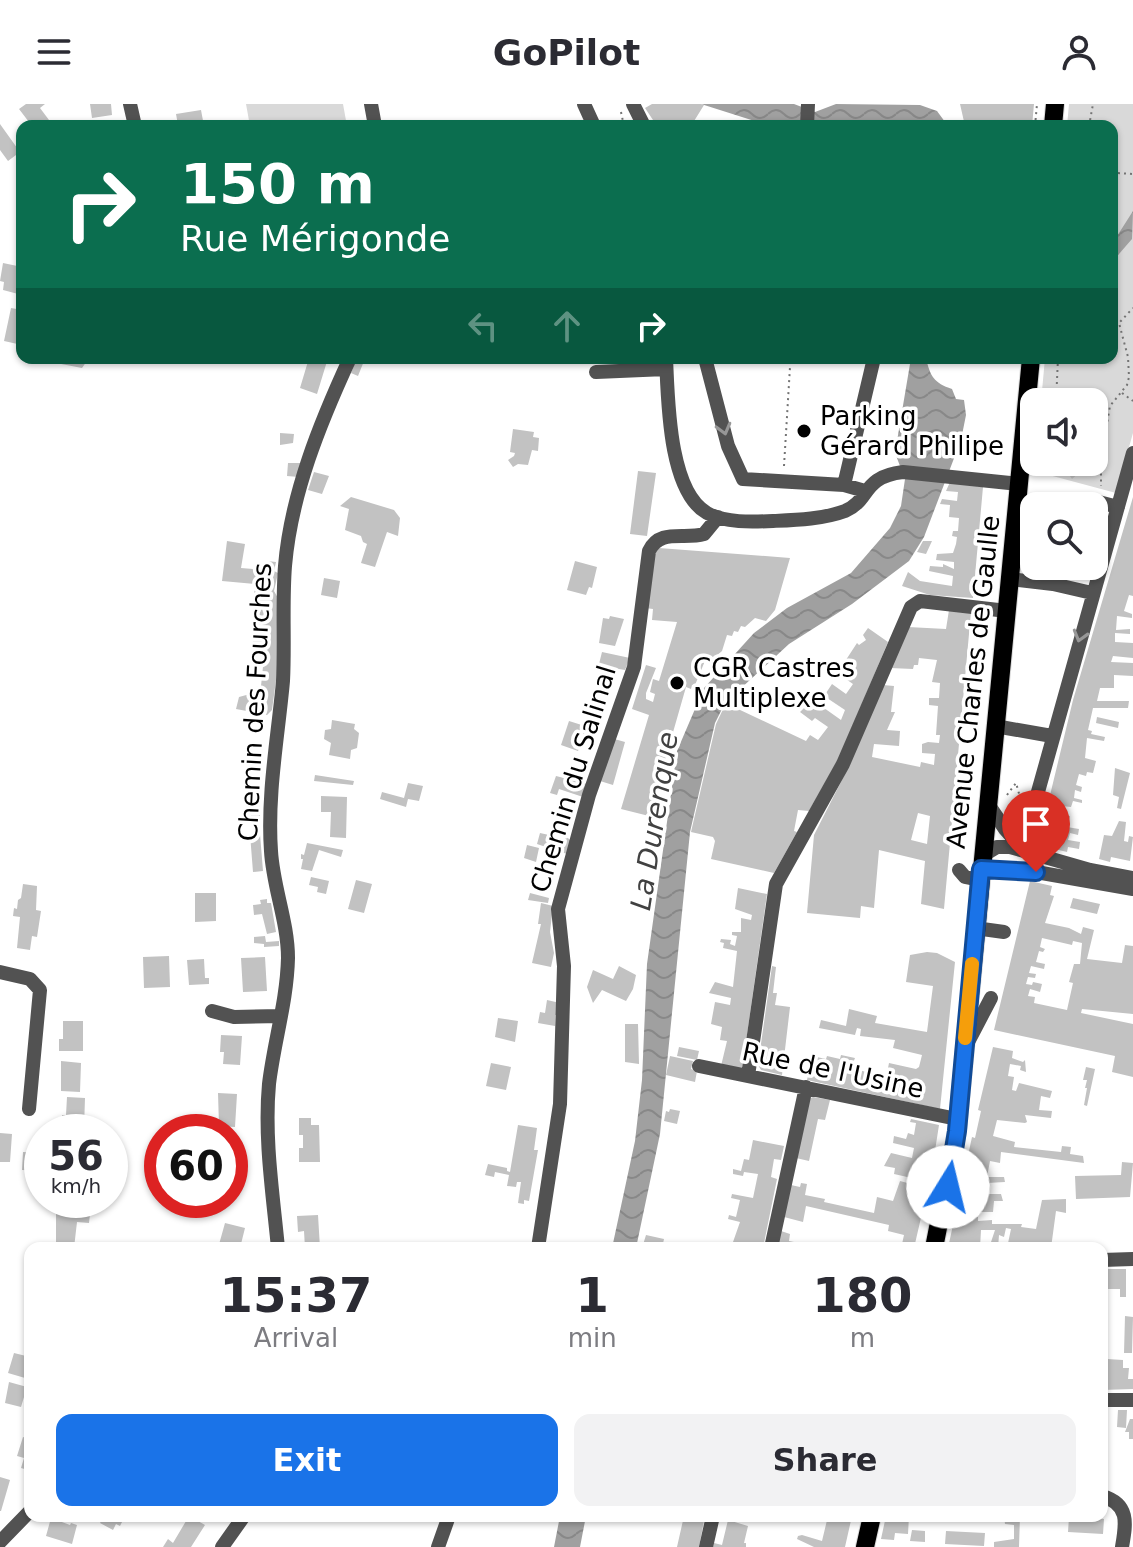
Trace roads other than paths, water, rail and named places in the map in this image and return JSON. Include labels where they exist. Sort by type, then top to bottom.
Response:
[{"type":"main road","name":"Avenue Charles de Gaulle","points":[[935,1242],[950,1175],[957,1119],[981,868],[996,803],[995,726],[1030,364]]},
{"type":"main road","points":[[865,1547],[871,1522]]},
{"type":"street","name":"Chemin des Fourches","points":[[278,1242],[268,1115],[287,970],[287,946],[273,875],[270,830],[284,665],[285,565],[294,514],[308,464],[347,364]]},
{"type":"street","points":[[596,372],[658,364]]},
{"type":"street","points":[[666,364],[673,443],[683,480],[696,505],[718,517],[762,521],[845,511],[856,503],[871,483],[887,474],[903,472],[1019,484]]},
{"type":"street","points":[[707,364],[728,446],[743,479],[844,485],[865,491]]},
{"type":"street","points":[[844,485],[873,364]]},
{"type":"street","points":[[1017,847],[1027,831],[1133,453]]},
{"type":"street","points":[[1108,504],[1118,507]]},
{"type":"street","name":"Chemin du Salinal","points":[[539,1242],[560,1104],[564,966],[558,909],[589,795],[634,667],[649,551],[653,543],[662,537],[704,534],[718,517]]},
{"type":"street","points":[[1010,579],[1092,593]]},
{"type":"street","points":[[748,1076],[776,884],[843,764],[911,607],[920,601],[1007,611]]},
{"type":"street","points":[[995,726],[1052,736]]},
{"type":"street","points":[[996,803],[1017,847]]},
{"type":"street","points":[[959,870],[965,877],[981,868],[997,847],[1017,847],[1039,857],[1133,878]]},
{"type":"street","points":[[981,868],[1036,872],[1133,889]]},
{"type":"street","points":[[975,928],[1004,932]]},
{"type":"street","points":[[0,972],[30,979],[40,990],[29,1109]]},
{"type":"street","points":[[963,1051],[991,998]]},
{"type":"street","points":[[212,1011],[234,1017],[281,1016]]},
{"type":"street","name":"Rue de l'Usine","points":[[699,1066],[957,1119]]},
{"type":"street","points":[[772,1242],[806,1087]]},
{"type":"street","points":[[1108,1260],[1133,1259]]},
{"type":"street","points":[[1108,1400],[1133,1400]]},
{"type":"street","points":[[1108,1498],[1123,1508],[1126,1521],[1122,1547]]},
{"type":"street","points":[[0,1542],[24,1517]]},
{"type":"street","points":[[222,1547],[240,1522]]},
{"type":"street","points":[[438,1547],[447,1522]]},
{"type":"street","points":[[706,1547],[712,1522]]},
{"type":"water","points":[[701,104],[794,104],[815,112],[836,104],[920,105],[937,111],[944,120],[751,120]]},
{"type":"water","points":[[1133,211],[1132,239],[1118,255],[1118,235]]},
{"type":"water","points":[[910,364],[928,364],[934,378],[952,389],[956,399],[964,400],[966,415],[961,440],[924,537],[909,561],[852,604],[789,644],[725,703],[715,723],[690,832],[660,1134],[637,1242],[613,1242],[635,1141],[642,1080],[647,964],[677,751],[704,688],[754,633],[787,608],[851,573],[890,528],[901,506],[905,479],[895,453]]},
{"type":"water","points":[[559,1522],[585,1522],[580,1547],[554,1547]]},
{"type":"place","name":"Parking Gérard Philipe","points":[[804,431]]},
{"type":"place","name":"CGR Castres Multiplexe","points":[[677,683]]},
{"type":"water label","name":"La Durenque","points":[[654,821]]}]
